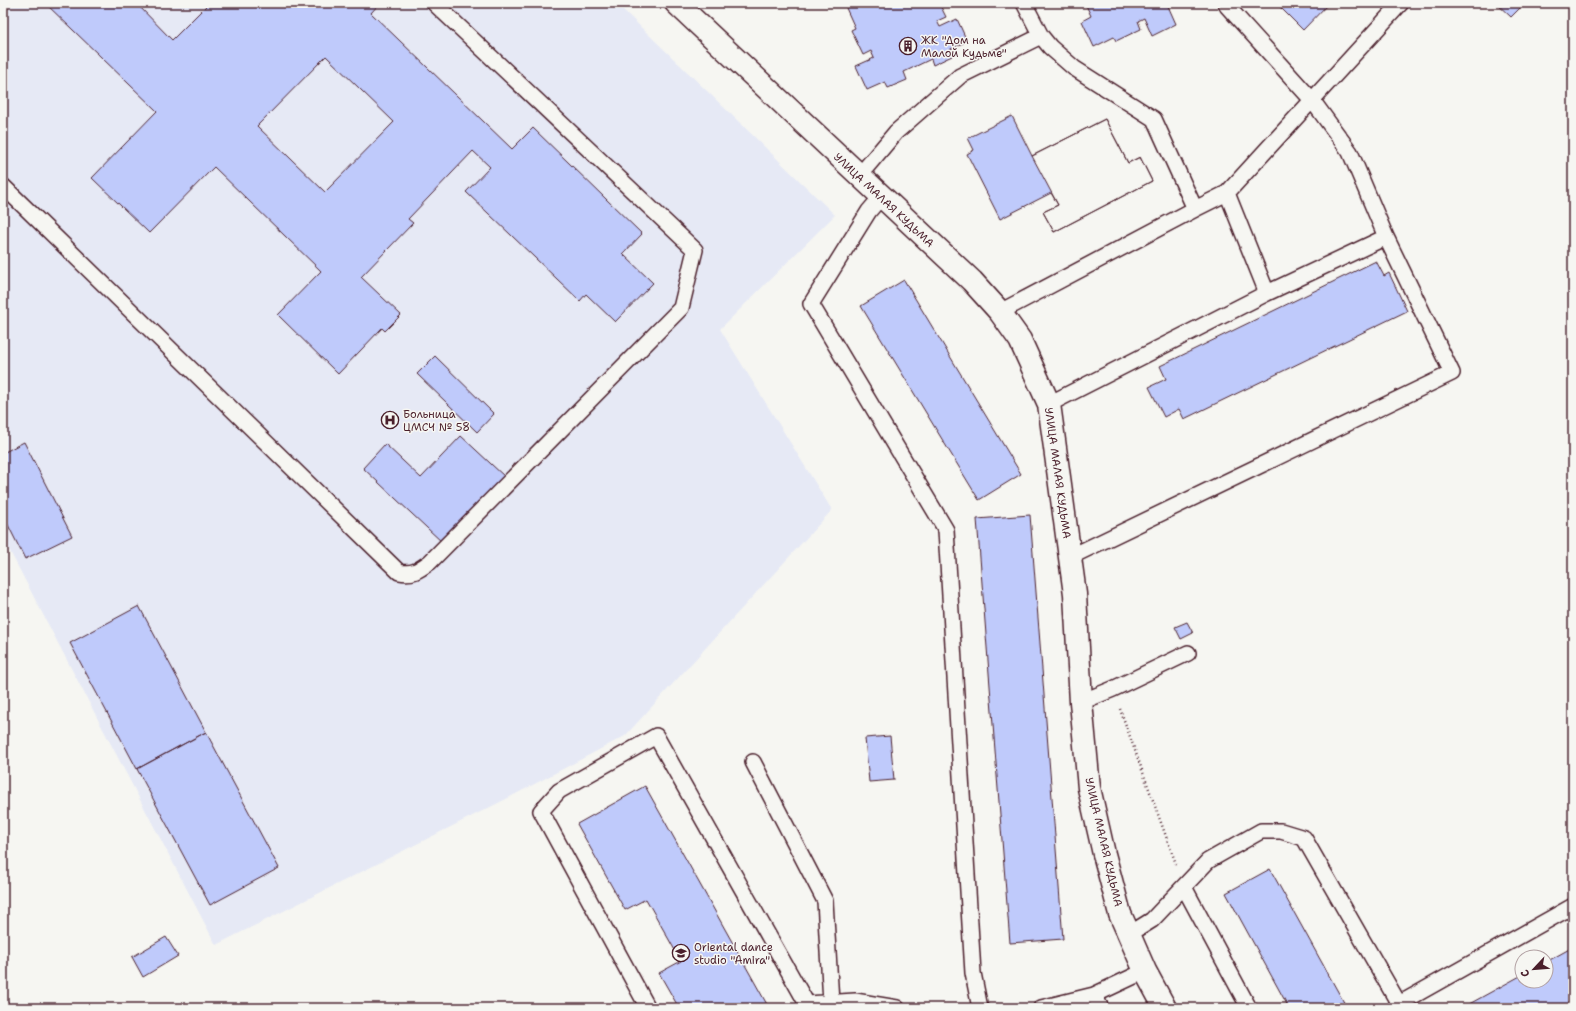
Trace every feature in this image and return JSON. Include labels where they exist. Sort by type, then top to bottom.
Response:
[{"type":"street","name":"УЛИЦА МАЛАЯ КУДЬМА","points":[[676,3],[972,282],[1000,312],[1020,340],[1049,404],[1075,594],[1081,702],[1089,788],[1120,914],[1145,971],[1165,1008]]},
{"type":"lane","points":[[3,186],[399,572],[408,574],[430,562],[681,308],[695,250],[434,3]]},
{"type":"lane","points":[[1024,3],[1041,36],[1050,47],[1074,68],[1154,120],[1195,209]]},
{"type":"lane","points":[[1000,312],[1227,193],[1400,3]]},
{"type":"lane","points":[[1070,557],[1452,373],[1386,237],[1350,152],[1312,100],[1227,4]]},
{"type":"lane","points":[[859,176],[896,132],[960,76],[1041,36]]},
{"type":"lane","points":[[1227,193],[1267,293]]},
{"type":"lane","points":[[881,197],[869,211],[811,304],[946,530],[973,973],[980,1008]]},
{"type":"lane","points":[[1049,404],[1267,293],[1386,237]]},
{"type":"lane","points":[[1081,702],[1188,653]]},
{"type":"lane","points":[[648,1008],[541,811],[559,791],[656,736],[808,1006],[831,1002],[855,1001],[897,1008]]},
{"type":"lane","points":[[753,762],[826,902],[831,1002]]},
{"type":"lane","points":[[1128,935],[1152,920],[1208,861],[1261,831],[1281,831],[1304,838],[1396,1006],[1573,906]]},
{"type":"lane","points":[[1184,887],[1249,1008]]},
{"type":"lane","points":[[1041,1008],[1094,995],[1145,971]]},
{"type":"lane","points":[[1094,995],[1101,1008]]},
{"type":"path","points":[[1112,689],[1184,887]]},
{"type":"shaded area","name":"Больница ЦМСЧ № 58","points":[[3,3],[616,3],[835,215],[720,329],[832,510],[625,736],[510,797],[216,945],[3,538]]},
{"type":"building","points":[[45,3],[136,3],[172,40],[209,3],[380,3],[371,13],[512,149],[533,128],[642,234],[623,254],[653,283],[615,322],[586,294],[580,301],[466,192],[490,167],[473,151],[408,219],[413,223],[361,277],[401,315],[385,331],[382,328],[338,374],[278,315],[321,271],[214,167],[149,233],[92,178],[157,111]],"holes":[[[326,56],[394,122],[325,192],[257,126]]]},
{"type":"building","name":"ЖК \"Дом на Малой Кудьме\"","points":[[856,3],[875,3],[876,5],[879,3],[939,3],[946,17],[937,21],[940,27],[957,19],[967,41],[949,50],[952,56],[933,65],[931,59],[904,72],[907,80],[888,88],[885,82],[867,90],[856,66],[874,58],[871,51],[863,55],[851,30],[855,28],[846,8]]},
{"type":"building","points":[[1085,3],[1174,3],[1168,6],[1176,24],[1152,36],[1144,18],[1138,21],[1141,29],[1116,41],[1114,37],[1094,47],[1082,21],[1091,16]]},
{"type":"building","points":[[1276,3],[1329,3],[1303,30]]},
{"type":"building","points":[[1496,3],[1525,3],[1511,17]]},
{"type":"building","points":[[1012,116],[1032,156],[1105,119],[1128,163],[1140,157],[1152,181],[1054,232],[1043,212],[1058,205],[1051,193],[1000,219],[967,154],[974,150],[968,138]]},
{"type":"building","points":[[1105,119],[1128,163],[1140,157],[1152,181],[1054,232],[1043,212],[1058,205],[1032,156]]},
{"type":"building","points":[[1376,261],[1384,276],[1389,273],[1407,311],[1184,419],[1179,409],[1164,417],[1149,387],[1166,379],[1160,366]]},
{"type":"building","points":[[904,280],[1021,474],[979,500],[861,306]]},
{"type":"building","points":[[435,356],[494,414],[477,432],[417,374]]},
{"type":"building","points":[[461,436],[505,477],[443,543],[363,468],[385,444],[421,478]]},
{"type":"building","points":[[24,442],[72,536],[25,559],[3,515],[3,453]]},
{"type":"building","points":[[1030,515],[1063,939],[1010,943],[977,519]]},
{"type":"building","points":[[139,606],[206,732],[137,769],[70,643]]},
{"type":"building","points":[[1187,622],[1193,633],[1181,639],[1175,627]]},
{"type":"building","points":[[206,732],[279,868],[210,905],[137,769]]},
{"type":"building","points":[[890,736],[894,780],[869,782],[865,738]]},
{"type":"building","points":[[645,786],[769,1008],[679,1008],[659,973],[681,961],[646,899],[625,910],[577,824]]},
{"type":"building","points":[[1270,869],[1347,1008],[1289,1008],[1226,893]]},
{"type":"building","points":[[166,937],[178,956],[143,977],[132,957]]},
{"type":"building","points":[[1573,947],[1573,1008],[1462,1008],[1514,979],[1514,989],[1554,989],[1554,958]]},
{"type":"place","name":"ЖК \"Дом на Малой Кудьме\"","points":[[908,46]]},
{"type":"place","name":"Больница ЦМСЧ № 58","points":[[390,420]]},
{"type":"place","name":"Oriental dance studio \"Amira\"","points":[[681,953]]}]
